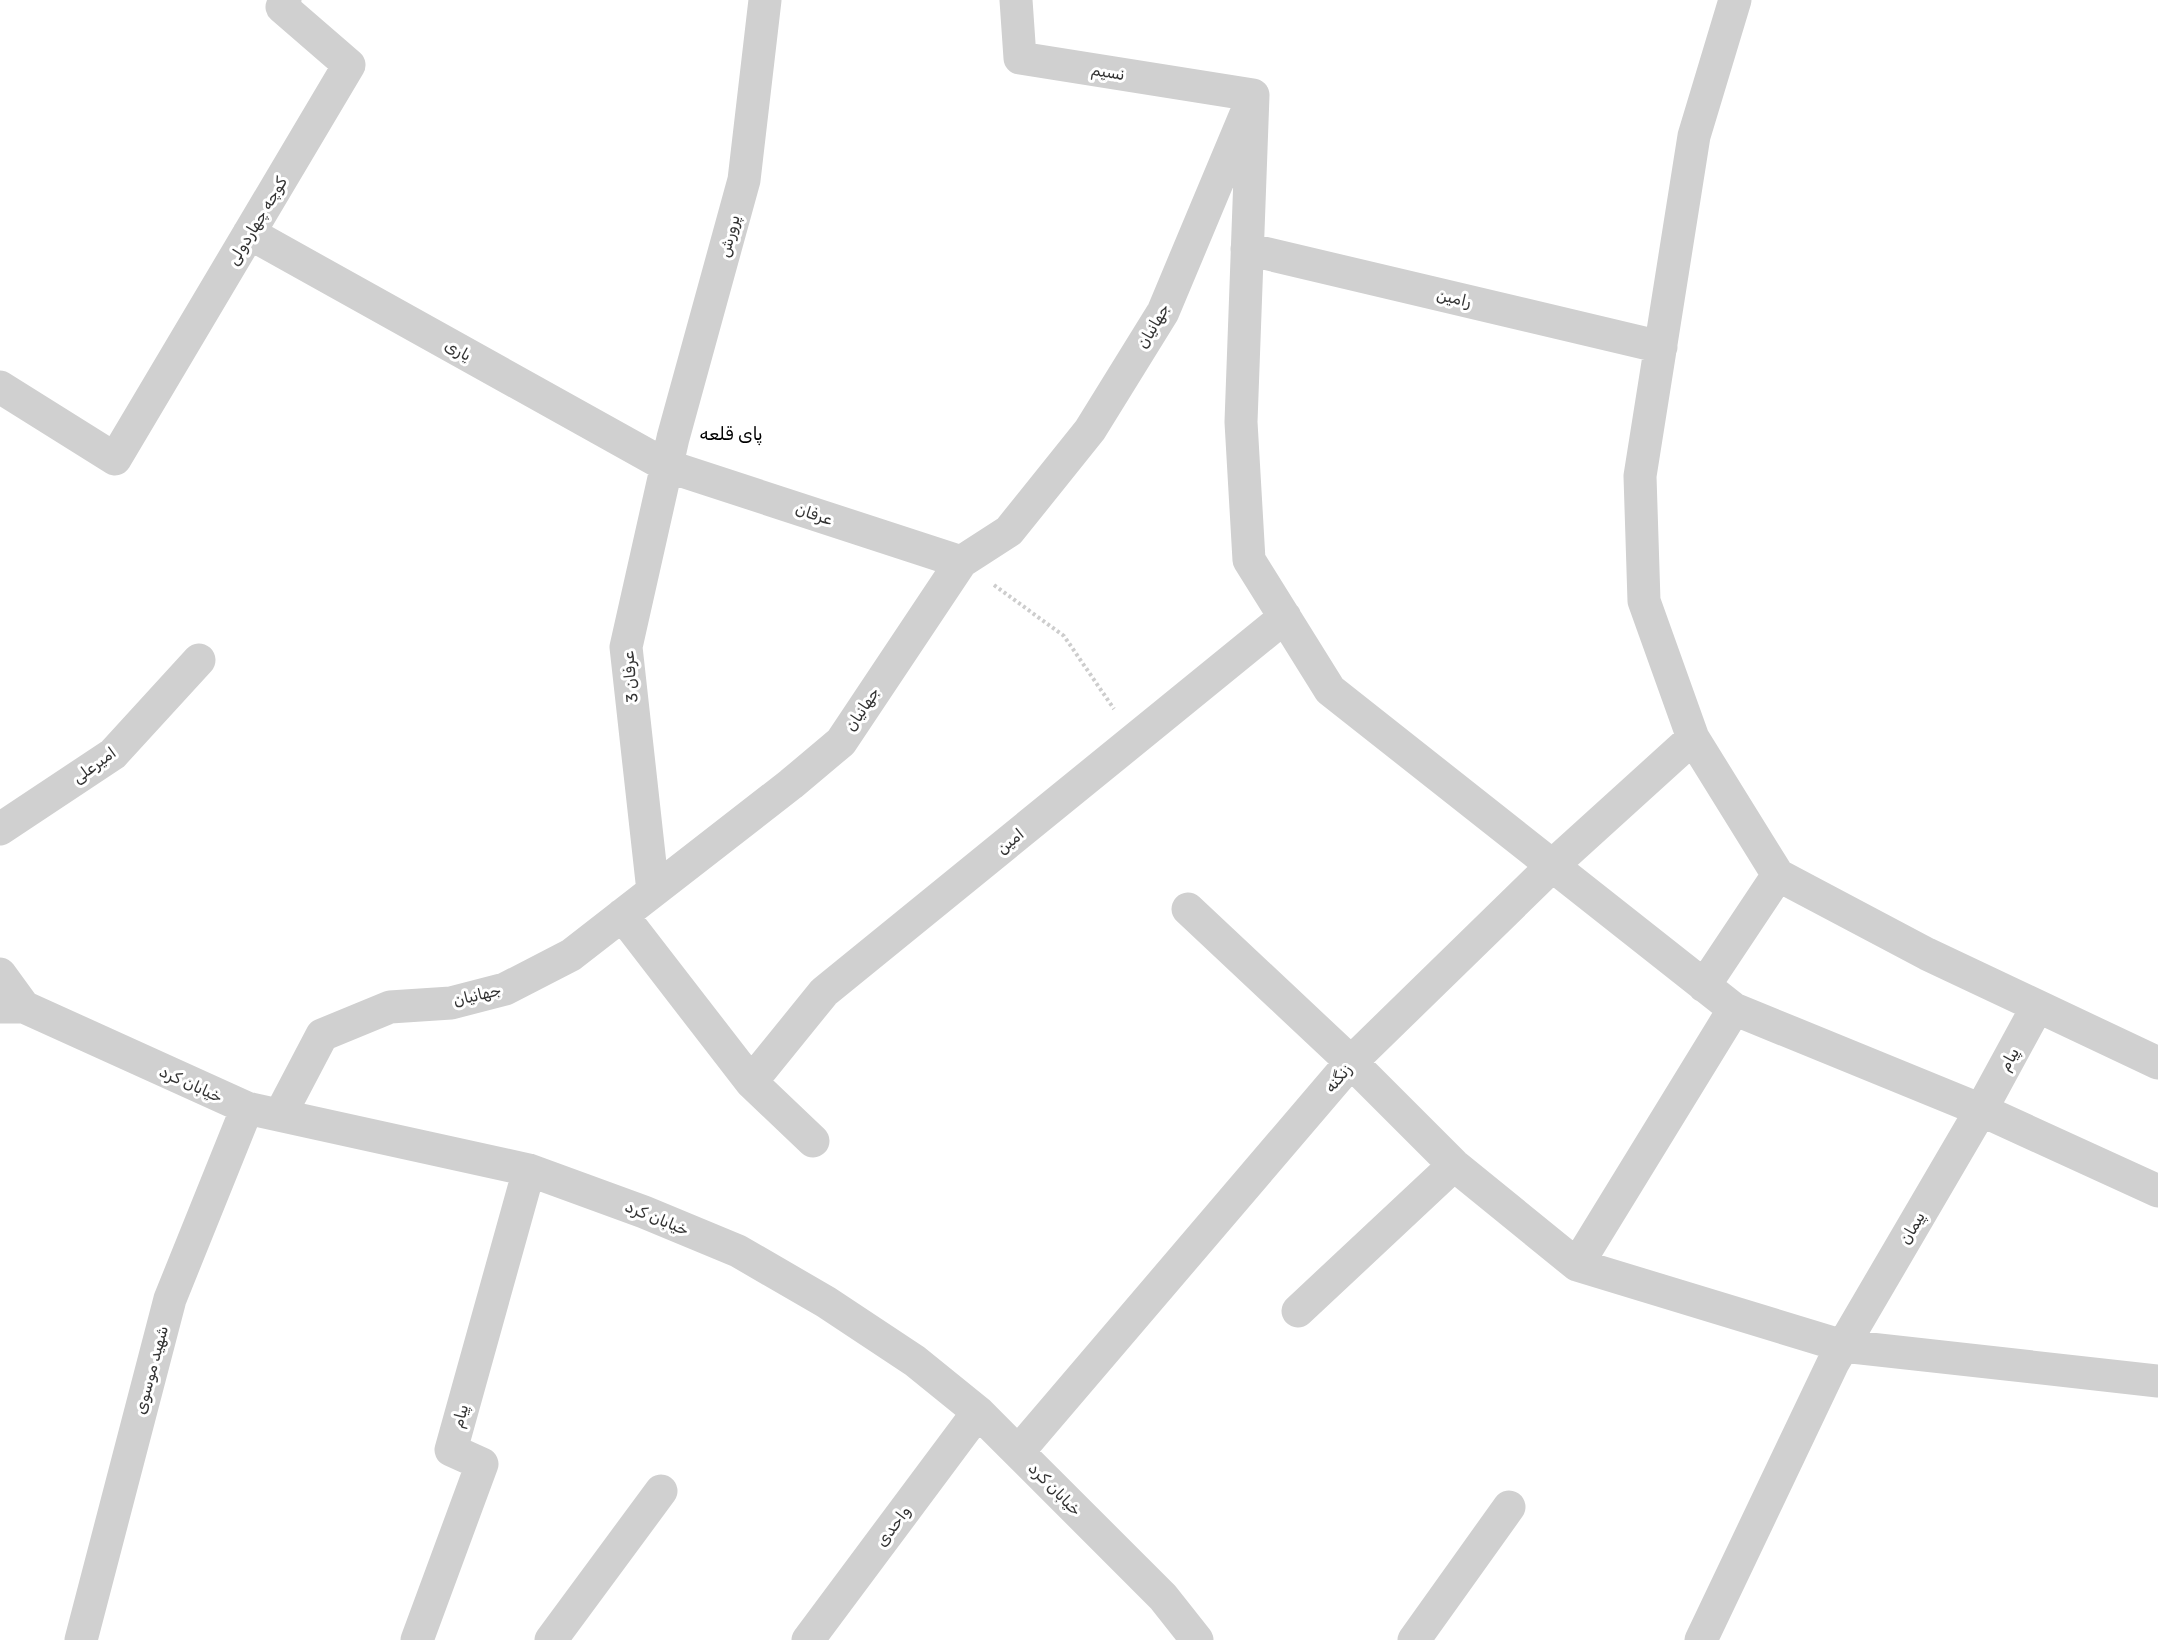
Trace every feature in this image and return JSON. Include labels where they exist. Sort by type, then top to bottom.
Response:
[{"type":"street","name":"کوچه چهاردولی","points":[[0,387],[115,459],[349,65],[282,7],[285,0]]},
{"type":"street","name":"پرورش","points":[[667,466],[744,180],[765,0]]},
{"type":"street","name":"نسیم","points":[[1016,0],[1020,58],[1254,95]]},
{"type":"street","points":[[1735,0],[1694,136],[1640,476],[1644,601],[1694,738],[1778,874],[1927,954],[2158,1063]]},
{"type":"street","points":[[1254,95],[1241,422],[1249,560],[1330,690],[1734,1009],[1981,1110],[2158,1191]]},
{"type":"street","name":"جهانیان","points":[[280,1115],[321,1035],[390,1008],[451,1003],[506,989],[571,955],[841,742],[961,562],[1009,531],[1090,430],[1163,312],[1254,95]]},
{"type":"street","name":"یاری","points":[[249,233],[667,466]]},
{"type":"street","name":"رامین","points":[[1247,249],[1661,347]]},
{"type":"street","name":"عرفان","points":[[667,466],[961,562]]},
{"type":"street","name":"عرفان 3","points":[[653,891],[626,647],[667,466]]},
{"type":"street","name":"امین","points":[[751,1082],[824,992],[1285,617]]},
{"type":"street","name":"امیرعلی","points":[[0,829],[113,754],[200,660]]},
{"type":"street","name":"زنگنه","points":[[1018,1452],[1351,1062],[1553,865],[1694,738]]},
{"type":"street","points":[[1704,986],[1778,874]]},
{"type":"street","points":[[1188,909],[1351,1062],[1454,1165],[1577,1265],[1843,1346],[2158,1381]]},
{"type":"street","points":[[622,915],[751,1082],[813,1141]]},
{"type":"street","points":[[0,974],[12,1007]]},
{"type":"street","name":"خیابان کرد","points":[[12,1007],[247,1108],[529,1170],[644,1212],[738,1251],[826,1302],[905,1354],[978,1412],[1163,1597],[1197,1640]]},
{"type":"street","name":"پیام","points":[[1981,1110],[2037,1007]]},
{"type":"street","points":[[1577,1265],[1734,1009]]},
{"type":"street","name":"شهید موسوی","points":[[81,1640],[170,1299],[247,1108]]},
{"type":"street","name":"پیمان","points":[[1701,1640],[1843,1346],[1981,1110]]},
{"type":"street","points":[[1298,1311],[1454,1165]]},
{"type":"street","name":"پیام","points":[[417,1640],[482,1464],[451,1450],[529,1170]]},
{"type":"street","name":"واحدی","points":[[808,1640],[978,1412]]},
{"type":"street","points":[[551,1640],[661,1491]]},
{"type":"street","points":[[1414,1640],[1509,1507]]},
{"type":"path","points":[[961,562],[1064,636],[1135,739]]},
{"type":"district","name":"پای قلعه","points":[[731,434]]}]
